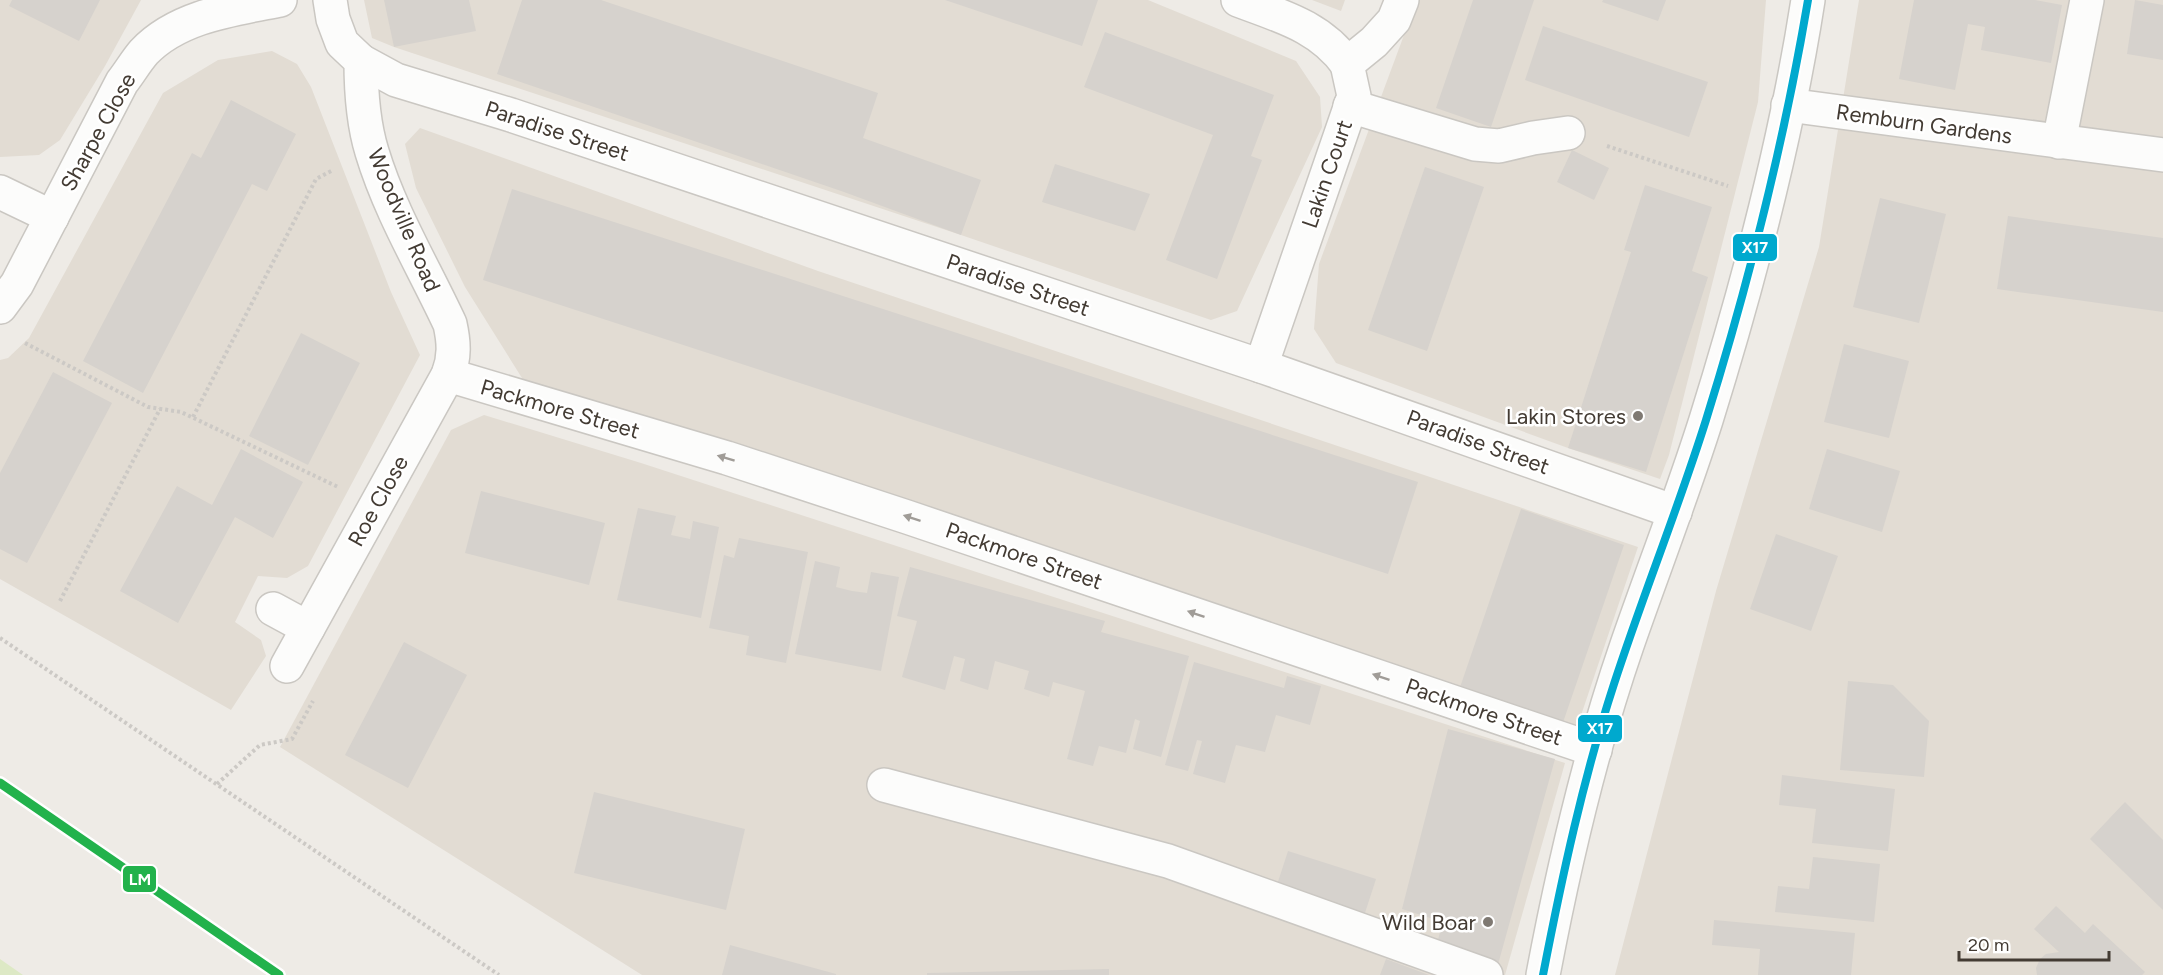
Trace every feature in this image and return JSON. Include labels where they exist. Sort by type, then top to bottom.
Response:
[{"type":"street","name":"Sharpe Close","points":[[0,307],[17,284],[122,82],[145,52],[171,31],[226,11],[280,0]]},
{"type":"street","points":[[330,0],[333,19],[342,43],[361,61]]},
{"type":"street","points":[[1238,0],[1300,24],[1321,36],[1336,49],[1347,64],[1374,42],[1394,20],[1402,0]]},
{"type":"street","points":[[1543,975],[1556,908],[1595,750],[1626,647],[1707,418],[1769,200],[1808,0]]},
{"type":"street","points":[[2059,142],[2087,0]]},
{"type":"street","name":"Woodville Road","points":[[361,61],[361,91],[371,151],[390,199],[450,324],[453,362],[448,375]]},
{"type":"street","name":"Paradise Street","points":[[361,61],[396,80],[511,115],[1261,366],[1675,512]]},
{"type":"street","name":"Lakin Court","points":[[1261,366],[1354,96],[1347,64]]},
{"type":"street","name":"Remburn Gardens","points":[[1788,105],[2163,155]]},
{"type":"street","points":[[1350,106],[1475,144],[1499,146],[1568,133]]},
{"type":"street","name":"Sharpe Close","points":[[0,192],[52,217]]},
{"type":"street","name":"Roe Close","points":[[287,666],[448,375]]},
{"type":"street","name":"Packmore Street","points":[[448,375],[727,458],[1595,750]]},
{"type":"street","points":[[273,609],[309,628]]},
{"type":"street","points":[[884,785],[1168,861],[1486,975]]},
{"type":"path","points":[[1568,133],[1769,200]]},
{"type":"path","points":[[193,417],[316,179],[371,151]]},
{"type":"path","points":[[21,341],[148,407],[181,412],[193,417],[376,505]]},
{"type":"path","points":[[60,601],[160,409]]},
{"type":"path","points":[[0,638],[499,975]]},
{"type":"path","points":[[217,784],[260,745],[292,739],[322,685],[287,666]]},
{"type":"shaded area","points":[[0,0],[141,0],[105,66],[60,140],[39,155],[0,157]]},
{"type":"shaded area","points":[[364,0],[1148,0],[1296,61],[1320,97],[1322,127],[1237,311],[1211,320],[394,47],[372,38]]},
{"type":"shaded area","points":[[1312,0],[1345,0],[1341,11]]},
{"type":"shaded area","points":[[1417,0],[1766,0],[1758,102],[1669,455],[1660,479],[1568,448],[1336,363],[1314,329],[1319,264]]},
{"type":"shaded area","points":[[1859,0],[2163,0],[2163,975],[1615,975],[1716,591],[1819,247]]},
{"type":"shaded area","points":[[272,51],[297,64],[311,87],[391,292],[420,355],[308,566],[287,578],[258,576],[235,622],[261,640],[266,656],[231,710],[0,579],[0,360],[8,358],[29,338],[163,93],[218,60]]},
{"type":"shaded area","points":[[420,128],[818,271],[1638,547],[1574,736],[527,386],[465,287],[416,188],[405,144]]},
{"type":"shaded area","points":[[484,415],[641,463],[1565,763],[1505,975],[642,975],[280,747],[451,430]]},
{"type":"green space","points":[[0,959],[23,975],[0,975]]},
{"type":"building","points":[[12,0],[100,0],[79,41],[9,6]]},
{"type":"building","points":[[384,0],[469,0],[476,31],[394,47]]},
{"type":"building","points":[[522,0],[601,0],[878,93],[863,138],[981,180],[961,235],[844,192],[497,74]]},
{"type":"building","points":[[945,0],[1098,0],[1082,46]]},
{"type":"building","points":[[1473,0],[1534,0],[1491,127],[1436,108]]},
{"type":"building","points":[[1603,0],[1666,0],[1658,21],[1602,2]]},
{"type":"building","points":[[1914,0],[2035,0],[2062,5],[2051,63],[1981,50],[1985,27],[1968,24],[1955,90],[1899,79]]},
{"type":"building","points":[[2135,0],[2163,5],[2163,60],[2127,54]]},
{"type":"building","points":[[1543,26],[1708,82],[1689,137],[1525,80]]},
{"type":"building","points":[[1105,32],[1274,95],[1251,156],[1262,160],[1217,279],[1166,260],[1213,135],[1084,87]]},
{"type":"building","points":[[231,100],[296,134],[267,191],[252,184],[143,393],[83,361],[192,153],[201,158]]},
{"type":"building","points":[[1572,150],[1609,168],[1594,200],[1557,182]]},
{"type":"building","points":[[1055,164],[1150,194],[1135,231],[1042,202]]},
{"type":"building","points":[[1425,167],[1484,187],[1427,351],[1368,330]]},
{"type":"building","points":[[1645,185],[1712,207],[1692,271],[1708,277],[1646,472],[1568,448],[1631,252],[1624,250]]},
{"type":"building","points":[[512,189],[1418,482],[1388,574],[483,280]]},
{"type":"building","points":[[1880,198],[1946,214],[1919,323],[1853,307]]},
{"type":"building","points":[[2008,216],[2163,238],[2163,312],[1997,289]]},
{"type":"building","points":[[301,333],[360,363],[308,465],[249,436]]},
{"type":"building","points":[[1844,344],[1909,361],[1889,438],[1824,422]]},
{"type":"building","points":[[53,372],[112,403],[27,563],[0,549],[0,473]]},
{"type":"building","points":[[241,449],[303,482],[273,538],[235,517],[178,623],[120,591],[177,486],[212,505]]},
{"type":"building","points":[[1827,449],[1900,471],[1882,532],[1809,509]]},
{"type":"building","points":[[481,491],[605,523],[589,585],[465,553]]},
{"type":"building","points":[[638,508],[676,516],[671,535],[690,539],[693,521],[719,527],[701,618],[617,600]]},
{"type":"building","points":[[1521,509],[1624,545],[1559,734],[1456,699]]},
{"type":"building","points":[[1776,534],[1838,556],[1811,631],[1750,609]]},
{"type":"building","points":[[739,538],[808,552],[786,663],[746,655],[749,636],[709,628],[724,555],[734,558]]},
{"type":"building","points":[[815,561],[840,567],[836,587],[852,591],[867,593],[871,572],[899,577],[881,671],[795,654]]},
{"type":"building","points":[[910,567],[1105,621],[1101,632],[1189,656],[1161,757],[1133,749],[1140,721],[1135,719],[1126,753],[1099,746],[1093,766],[1067,759],[1085,691],[1053,682],[1049,697],[1024,689],[1029,671],[995,661],[988,690],[960,681],[965,659],[954,656],[945,690],[902,677],[917,621],[897,616]]},
{"type":"building","points":[[404,642],[467,675],[408,788],[345,755]]},
{"type":"building","points":[[1194,662],[1284,688],[1287,676],[1321,686],[1310,725],[1276,715],[1265,752],[1236,745],[1225,783],[1193,774],[1202,741],[1197,740],[1188,771],[1165,765]]},
{"type":"building","points":[[1848,681],[1893,685],[1929,721],[1924,777],[1840,770]]},
{"type":"building","points":[[1448,729],[1555,759],[1497,968],[1435,950],[1443,922],[1402,909]]},
{"type":"building","points":[[1782,775],[1895,789],[1888,851],[1812,843],[1816,809],[1779,805]]},
{"type":"building","points":[[594,792],[745,829],[726,910],[574,873]]},
{"type":"building","points":[[2125,802],[2163,840],[2163,910],[2090,839]]},
{"type":"building","points":[[1288,851],[1376,879],[1363,919],[1275,891]]},
{"type":"building","points":[[1813,857],[1880,864],[1874,922],[1775,912],[1778,886],[1809,889]]},
{"type":"building","points":[[2056,906],[2085,933],[2093,924],[2145,972],[2142,975],[2037,975],[2036,968],[2040,959],[2046,954],[2059,952],[2034,929]]},
{"type":"building","points":[[1714,920],[1855,933],[1851,975],[1758,975],[1760,949],[1712,945]]},
{"type":"building","points":[[730,945],[836,974],[836,975],[722,975]]},
{"type":"building","points":[[1386,959],[1429,975],[1380,975]]},
{"type":"building","points":[[1109,969],[1109,975],[927,975],[927,973]]},
{"type":"transit line","name":"X17","points":[[1543,975],[1574,828],[1592,756],[1625,651],[1695,453],[1737,316],[1777,159],[1808,0]]},
{"type":"transit line","name":"LM","points":[[0,783],[279,975]]},
{"type":"place","name":"Lakin Stores","points":[[1638,416]]},
{"type":"place","name":"Wild Boar","points":[[1488,922]]}]
